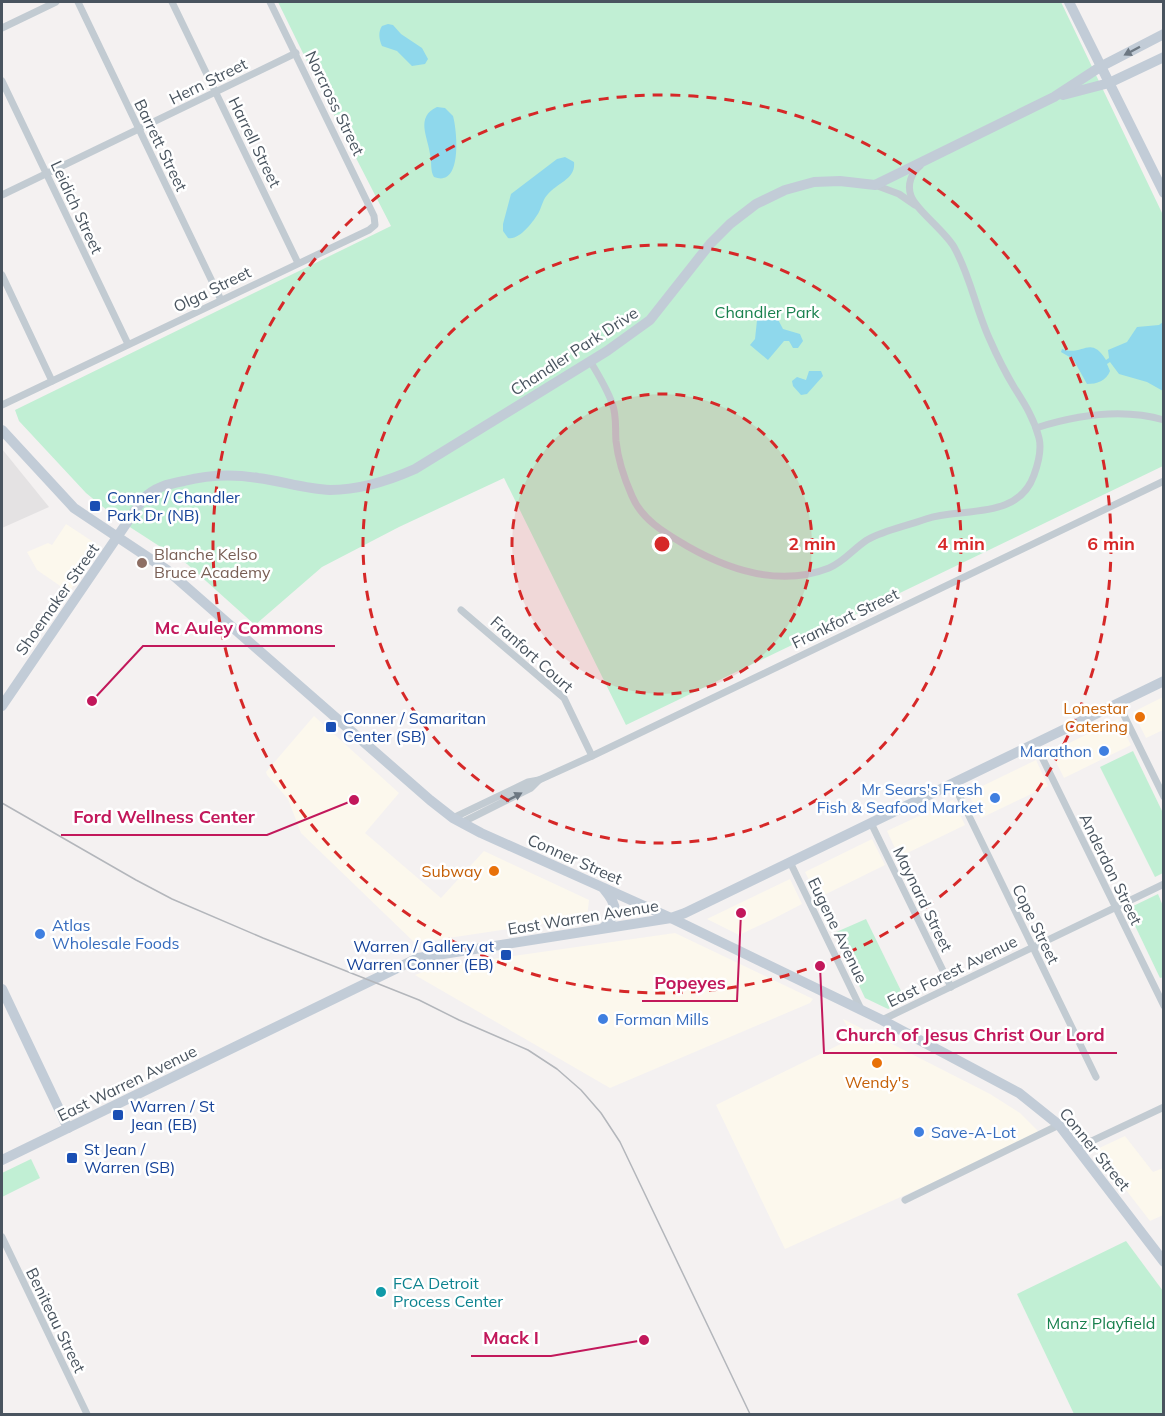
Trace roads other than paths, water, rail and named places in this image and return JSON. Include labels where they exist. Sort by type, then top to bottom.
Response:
[{"type":"main road","points":[[1069,2],[1164,193]]},
{"type":"main road","points":[[875,185],[1054,97],[1100,67],[1164,34]]},
{"type":"main road","points":[[1054,97],[1109,83],[1164,57]]},
{"type":"main road","name":"Chandler Park Drive","points":[[117,538],[150,493],[158,487],[174,483],[208,477],[240,476],[333,490],[369,485],[404,474],[436,458],[590,361],[650,320],[715,238],[756,204],[785,190],[814,183],[840,181],[875,185]]},
{"type":"main road","name":"Conner Street","points":[[2,430],[68,502],[175,577],[430,800],[457,820],[481,833],[671,918],[882,1020],[1019,1092],[1059,1125],[1164,1262]]},
{"type":"main road","name":"Shoemaker Street","points":[[2,706],[117,538]]},
{"type":"main road","name":"East Warren Avenue","points":[[2,1160],[418,958],[671,918],[685,913],[1164,681]]},
{"type":"main road","points":[[602,887],[611,898],[615,911],[612,920],[602,929]]},
{"type":"main road","points":[[2,989],[68,1128]]},
{"type":"street","points":[[2,28],[56,2]]},
{"type":"street","name":"Barrett Street","points":[[78,2],[221,300]]},
{"type":"street","name":"Harrell Street","points":[[172,2],[298,263]]},
{"type":"street","name":"Norcross Street","points":[[270,2],[374,216]]},
{"type":"street","name":"Hern Street","points":[[2,195],[296,54]]},
{"type":"street","name":"Leidich Street","points":[[2,81],[128,344]]},
{"type":"street","points":[[919,208],[911,196],[910,183],[915,170],[926,160]]},
{"type":"street","points":[[590,361],[612,403],[621,468],[633,499],[642,513],[658,528],[705,556],[731,567],[763,574],[792,575],[821,570],[842,561],[866,541],[881,535],[932,517],[991,510],[1011,502],[1026,489],[1035,472],[1040,446],[1036,428],[1023,398],[1010,380],[990,340],[954,247],[941,229],[919,208],[898,194],[875,185]]},
{"type":"street","name":"Olga Street","points":[[2,405],[373,228],[374,216]]},
{"type":"street","points":[[2,275],[52,381]]},
{"type":"street","points":[[1036,428],[1065,420],[1102,415],[1136,415],[1164,420]]},
{"type":"street","name":"Frankfort Street","points":[[457,820],[531,788],[539,780],[1164,481]]},
{"type":"street","name":"Franfort Court","points":[[461,610],[564,698],[592,756]]},
{"type":"street","points":[[1118,703],[1164,797]]},
{"type":"street","name":"Anderdon Street","points":[[1035,743],[1164,1006]]},
{"type":"street","name":"Cope Street","points":[[953,783],[1096,1077]]},
{"type":"street","name":"Maynard Street","points":[[871,823],[951,987]]},
{"type":"street","name":"Eugene Avenue","points":[[790,862],[861,1010]]},
{"type":"street","name":"East Forest Avenue","points":[[882,1020],[1164,884]]},
{"type":"street","points":[[1077,1148],[1164,1107]]},
{"type":"street","points":[[904,1200],[1059,1125]]},
{"type":"street","name":"Beniteau Street","points":[[2,1237],[87,1414]]},
{"type":"water","points":[[393,25],[401,34],[422,48],[428,59],[425,64],[412,66],[397,51],[382,46],[380,31],[382,26]]},
{"type":"water","points":[[437,107],[445,108],[453,116],[456,133],[454,166],[450,174],[443,178],[433,175],[424,128],[426,116]]},
{"type":"water","points":[[565,157],[574,162],[572,173],[546,196],[537,216],[526,230],[517,236],[508,238],[503,231],[503,224],[511,194],[557,159]]},
{"type":"water","points":[[763,309],[774,312],[783,329],[800,334],[803,341],[798,348],[793,348],[789,341],[784,341],[768,360],[750,345],[755,339],[758,311]]},
{"type":"water","points":[[1163,322],[1163,391],[1147,382],[1119,374],[1110,362],[1107,364],[1110,371],[1104,380],[1087,384],[1073,359],[1061,352],[1062,349],[1069,351],[1091,347],[1100,352],[1106,360],[1109,358],[1108,350],[1127,342],[1137,327],[1159,325]]},
{"type":"water","points":[[809,371],[821,371],[823,376],[807,394],[801,395],[793,386],[792,381],[797,377],[806,380]]},
{"type":"railway","points":[[2,803],[172,899],[419,1000],[528,1050],[557,1069],[581,1090],[601,1113],[620,1142],[750,1414]]},
{"type":"place","name":"Conner / Chandler Park Dr (NB)","points":[[95,506]]},
{"type":"place","name":"Blanche Kelso Bruce Academy","points":[[142,563]]},
{"type":"place","name":"Mc Auley Commons","points":[[92,701]]},
{"type":"place","name":"Lonestar Catering","points":[[1140,717]]},
{"type":"place","name":"Conner / Samaritan Center (SB)","points":[[331,727]]},
{"type":"place","name":"Marathon","points":[[1104,751]]},
{"type":"place","name":"Mr Sears's Fresh Fish & Seafood Market","points":[[995,798]]},
{"type":"place","name":"Ford Wellness Center","points":[[354,800]]},
{"type":"place","name":"Subway","points":[[494,871]]},
{"type":"place","name":"Popeyes","points":[[741,913]]},
{"type":"place","name":"Atlas Wholesale Foods","points":[[40,934]]},
{"type":"place","name":"Warren / Gallery at Warren Conner (EB)","points":[[506,955]]},
{"type":"place","name":"Church of Jesus Christ Our Lord","points":[[820,966]]},
{"type":"place","name":"Forman Mills","points":[[603,1019]]},
{"type":"place","name":"Wendy's","points":[[877,1063]]},
{"type":"place","name":"Warren / St Jean (EB)","points":[[118,1115]]},
{"type":"place","name":"Save-A-Lot","points":[[919,1132]]},
{"type":"place","name":"St Jean / Warren (SB)","points":[[72,1158]]},
{"type":"place","name":"FCA Detroit Process Center","points":[[381,1292]]},
{"type":"place","name":"Mack I","points":[[644,1340]]},
{"type":"park label","name":"Chandler Park","points":[[767,312]]},
{"type":"park label","name":"Manz Playfield","points":[[1101,1323]]}]
